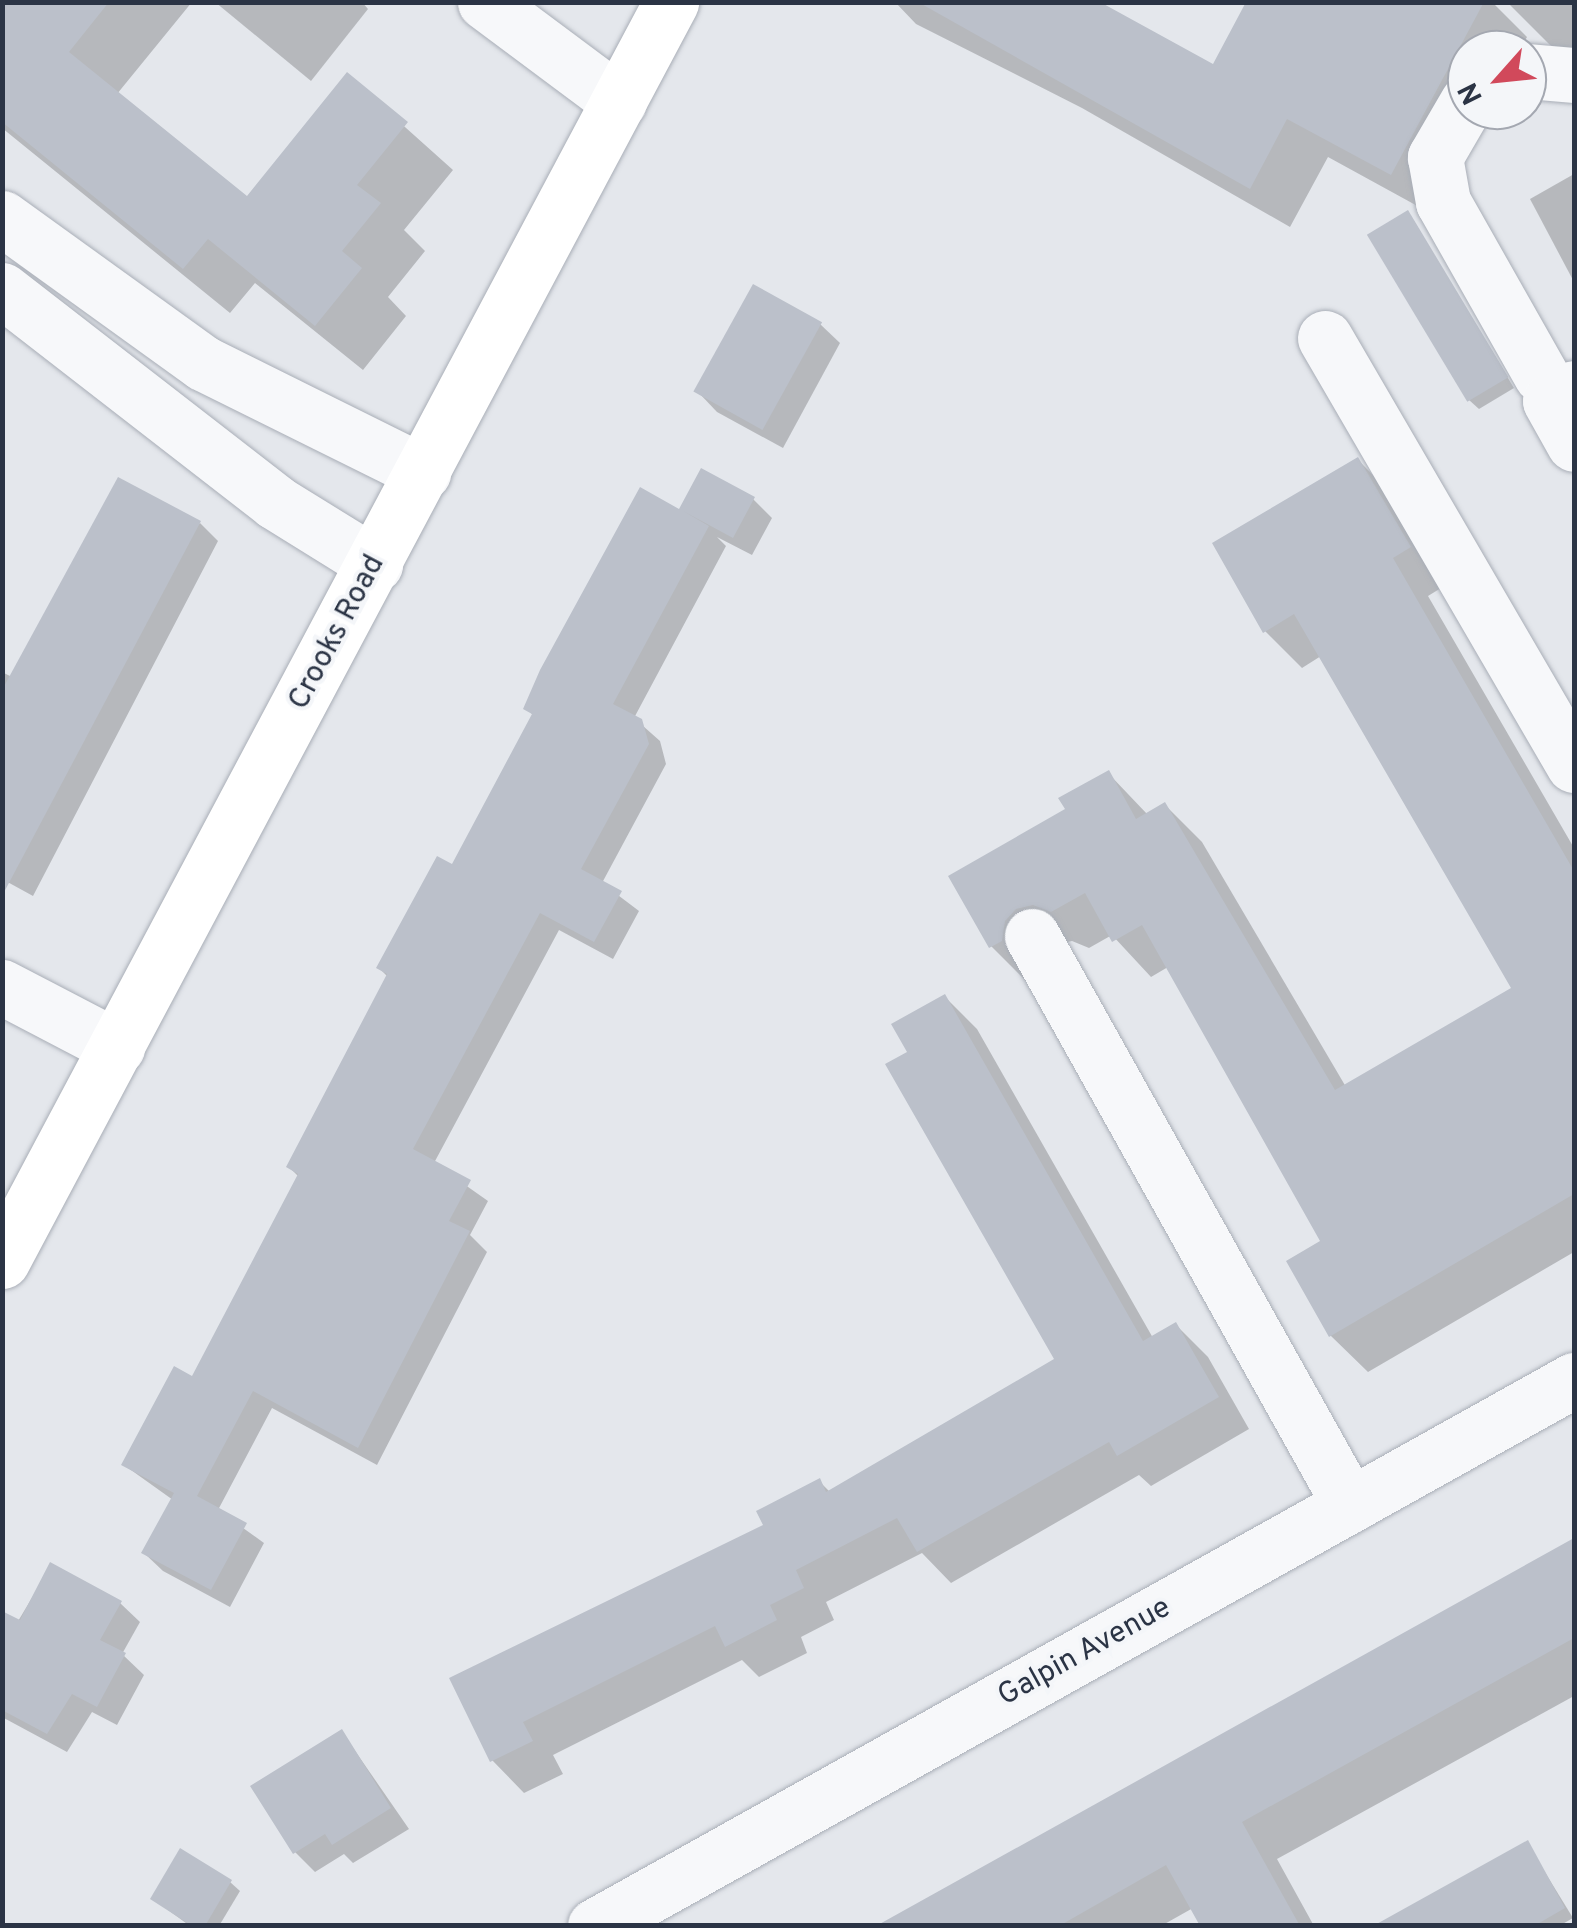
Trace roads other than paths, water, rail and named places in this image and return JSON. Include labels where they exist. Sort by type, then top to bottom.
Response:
[{"type":"main road","name":"Crooks Road","points":[[2,1262],[670,2]]},
{"type":"street","points":[[485,2],[619,102]]},
{"type":"street","points":[[1547,73],[1574,75]]},
{"type":"street","points":[[1451,130],[1435,157],[1443,202],[1558,381],[1550,402],[1574,444]]},
{"type":"street","points":[[2,218],[204,364],[423,472]]},
{"type":"street","points":[[2,290],[275,502],[374,564]]},
{"type":"street","points":[[1325,338],[1574,766]]},
{"type":"street","points":[[1032,936],[1350,1504]]},
{"type":"street","points":[[2,988],[117,1047]]},
{"type":"street","name":"Galpin Avenue","points":[[595,1926],[1574,1380]]}]
